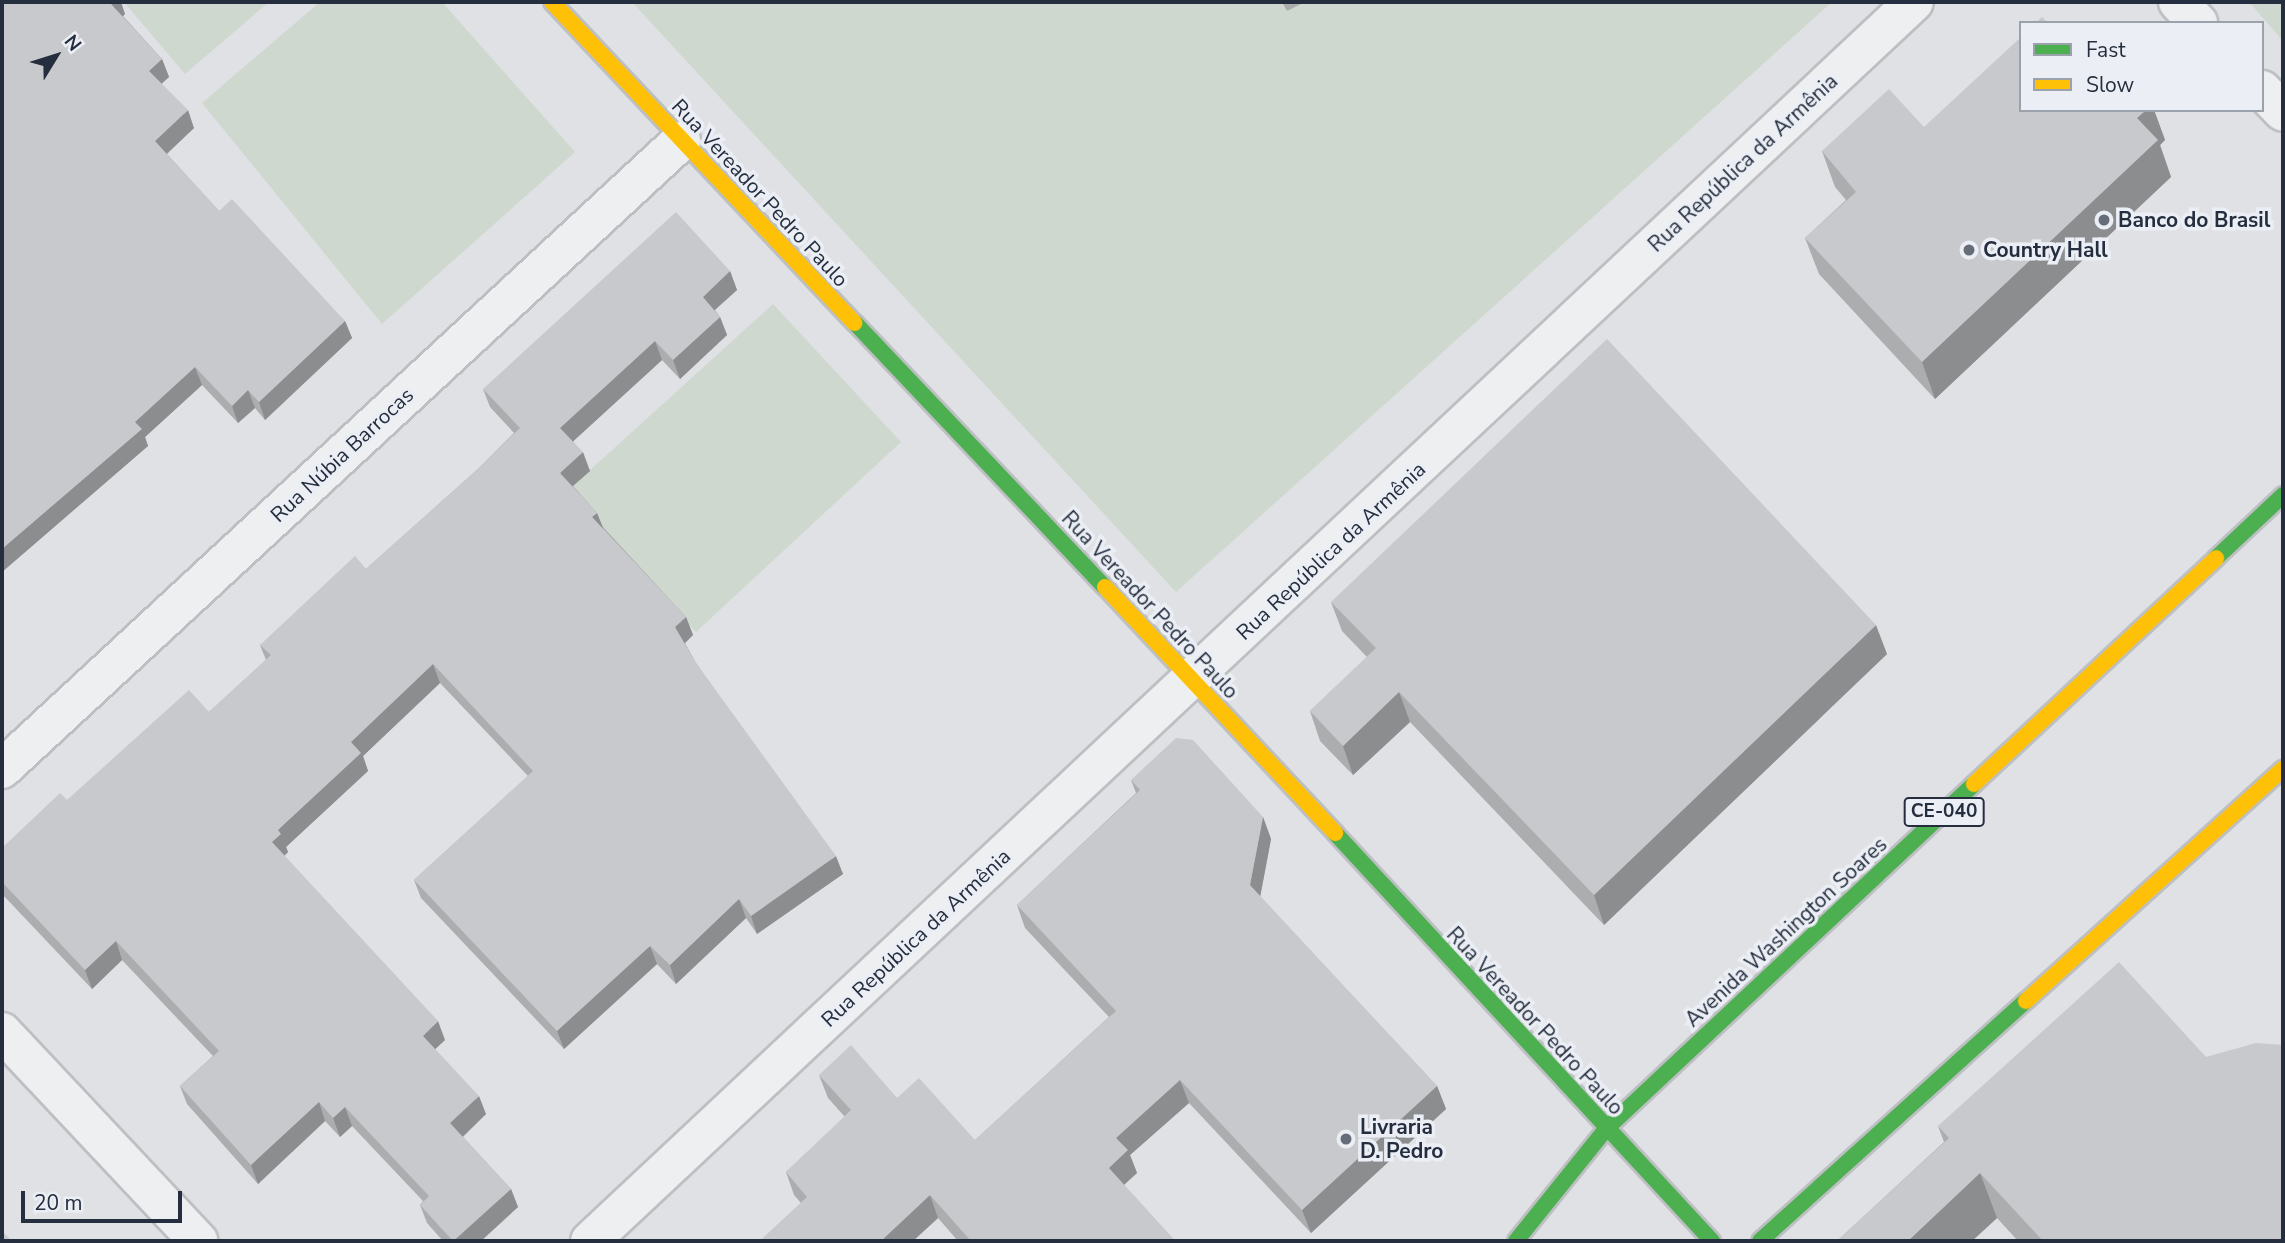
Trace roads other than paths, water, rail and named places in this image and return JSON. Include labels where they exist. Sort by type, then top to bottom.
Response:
[{"type":"main road","name":"Rua Vereador Pedro Paulo","points":[[552,2],[1194,681],[1712,1241]]},
{"type":"main road","name":"Avenida Washington Soares","points":[[1516,1241],[1606,1129],[2283,495]]},
{"type":"main road","points":[[1760,1241],[2282,772]]},
{"type":"street","name":"Rua República da Armênia","points":[[590,1241],[1194,681],[1914,2]]},
{"type":"street","points":[[2178,2],[2196,21]]},
{"type":"street","points":[[2264,92],[2283,112]]},
{"type":"street","name":"Rua Núbia Barrocas","points":[[2,769],[681,141]]},
{"type":"street","points":[[2,1032],[198,1241]]},
{"type":"place","name":"Banco do Brasil","points":[[2104,220]]},
{"type":"place","name":"Country Hall","points":[[1969,250]]},
{"type":"place","name":"Livraria D. Pedro","points":[[1346,1139]]}]
